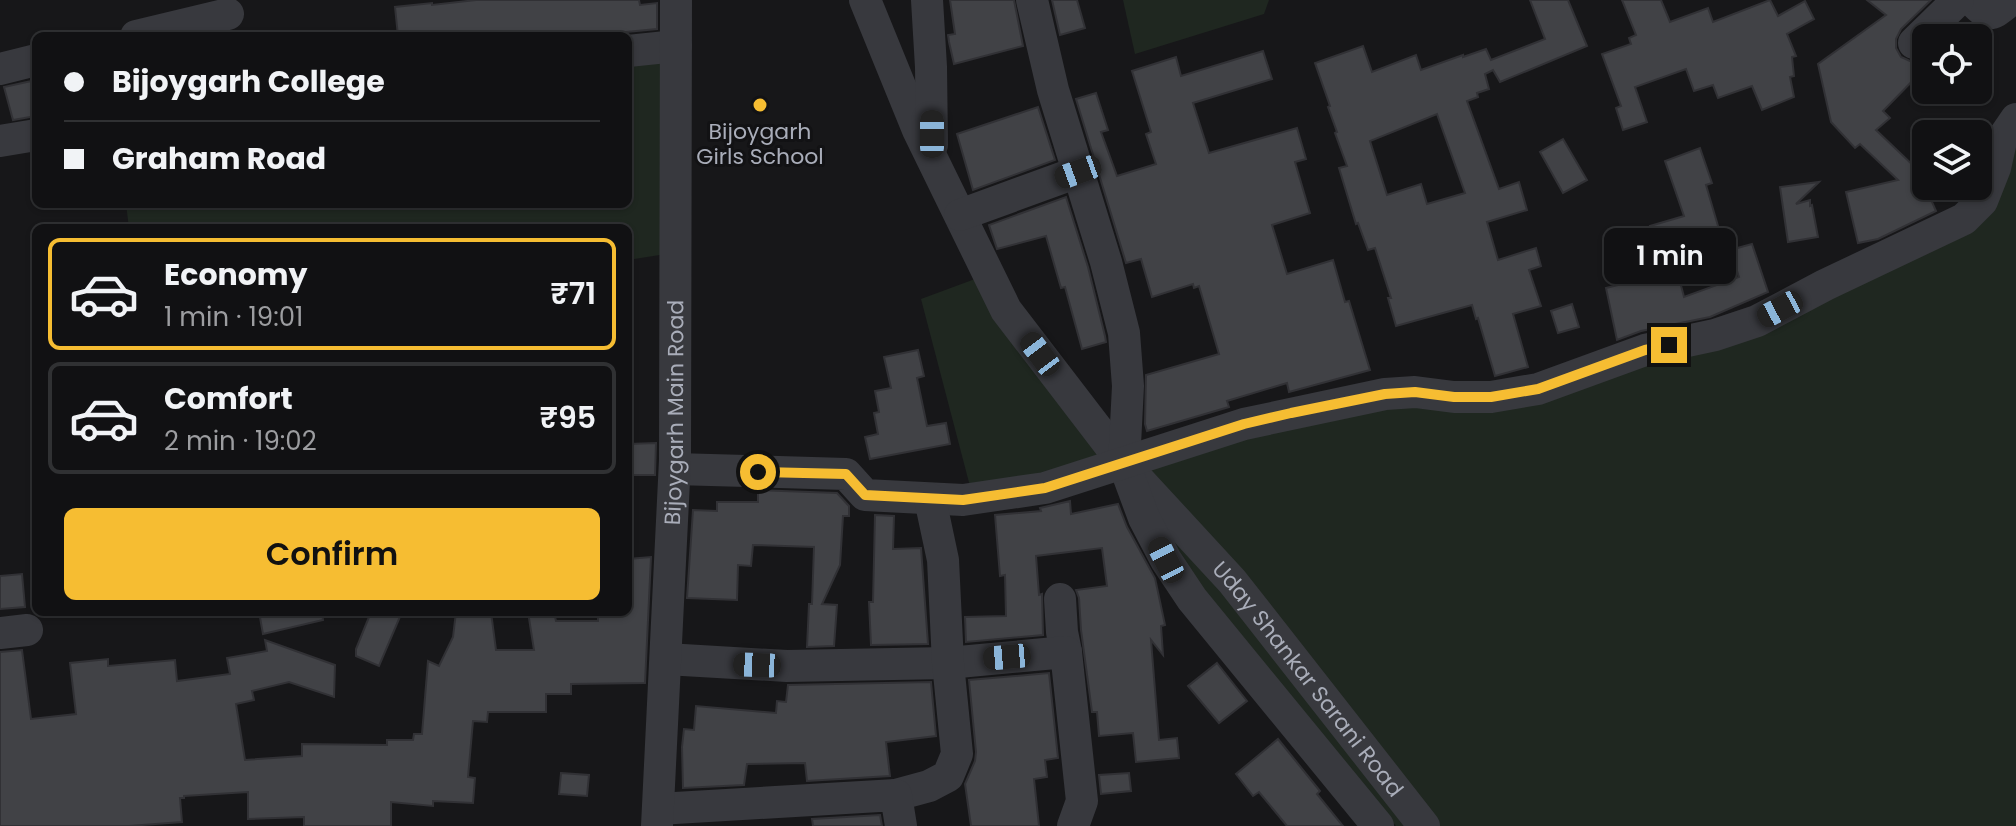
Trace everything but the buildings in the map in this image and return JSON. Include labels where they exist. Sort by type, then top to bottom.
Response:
[{"type":"street","name":"Bijoygarh Main Road","points":[[657,817],[675,469],[676,0]]},
{"type":"street","name":"Uday Shankar Sarani Road","points":[[865,0],[918,130],[1006,310],[1124,464],[1232,581],[1424,826]]},
{"type":"street","points":[[927,0],[932,159]]},
{"type":"street","points":[[1032,0],[1053,90],[1106,262],[1124,333],[1128,386],[1124,464]]},
{"type":"street","points":[[1933,24],[1958,0]]},
{"type":"street","points":[[1972,0],[1988,14],[2011,0]]},
{"type":"street","points":[[153,32],[228,14]]},
{"type":"street","points":[[632,51],[676,46]]},
{"type":"street","points":[[0,69],[32,61]]},
{"type":"street","points":[[675,469],[846,474],[865,495],[963,500],[1045,488],[1244,424],[1385,394],[1415,392],[1454,397],[1491,397],[1538,389],[1645,350],[1715,335],[1757,321],[1964,219],[1982,201],[1995,168],[2001,141],[2016,119]]},
{"type":"street","points":[[0,141],[32,136]]},
{"type":"street","points":[[960,215],[1078,172]]},
{"type":"street","name":"Uday Shankar Sarani Road","points":[[1124,464],[1144,518],[1166,560],[1192,599],[1378,826]]},
{"type":"street","points":[[657,817],[898,810],[929,786],[948,776],[957,754],[948,663],[943,560],[930,499]]},
{"type":"street","points":[[1060,599],[1082,801],[1073,826]]},
{"type":"street","points":[[666,659],[787,666],[948,663],[1066,652]]},
{"type":"shaded area","points":[[1123,0],[1269,0],[1264,14],[1135,54]]},
{"type":"shaded area","points":[[662,56],[666,254],[632,259],[632,224],[128,224],[126,208],[632,208],[632,60]]},
{"type":"shaded area","points":[[2016,125],[2016,826],[1396,826],[1205,596],[1124,463],[1389,382],[1517,395],[1897,263],[1968,200],[1992,200],[1992,179],[2002,170]]},
{"type":"shaded area","points":[[975,279],[1107,456],[972,494],[921,299]]},
{"type":"place","name":"Bijoygarh Girls School","points":[[760,105]]},
{"type":"route","points":[[758,472],[846,474],[865,495],[963,500],[1008,494],[1045,488],[1244,424],[1291,413],[1385,394],[1415,392],[1454,397],[1491,397],[1538,389],[1645,350],[1669,345]]}]
